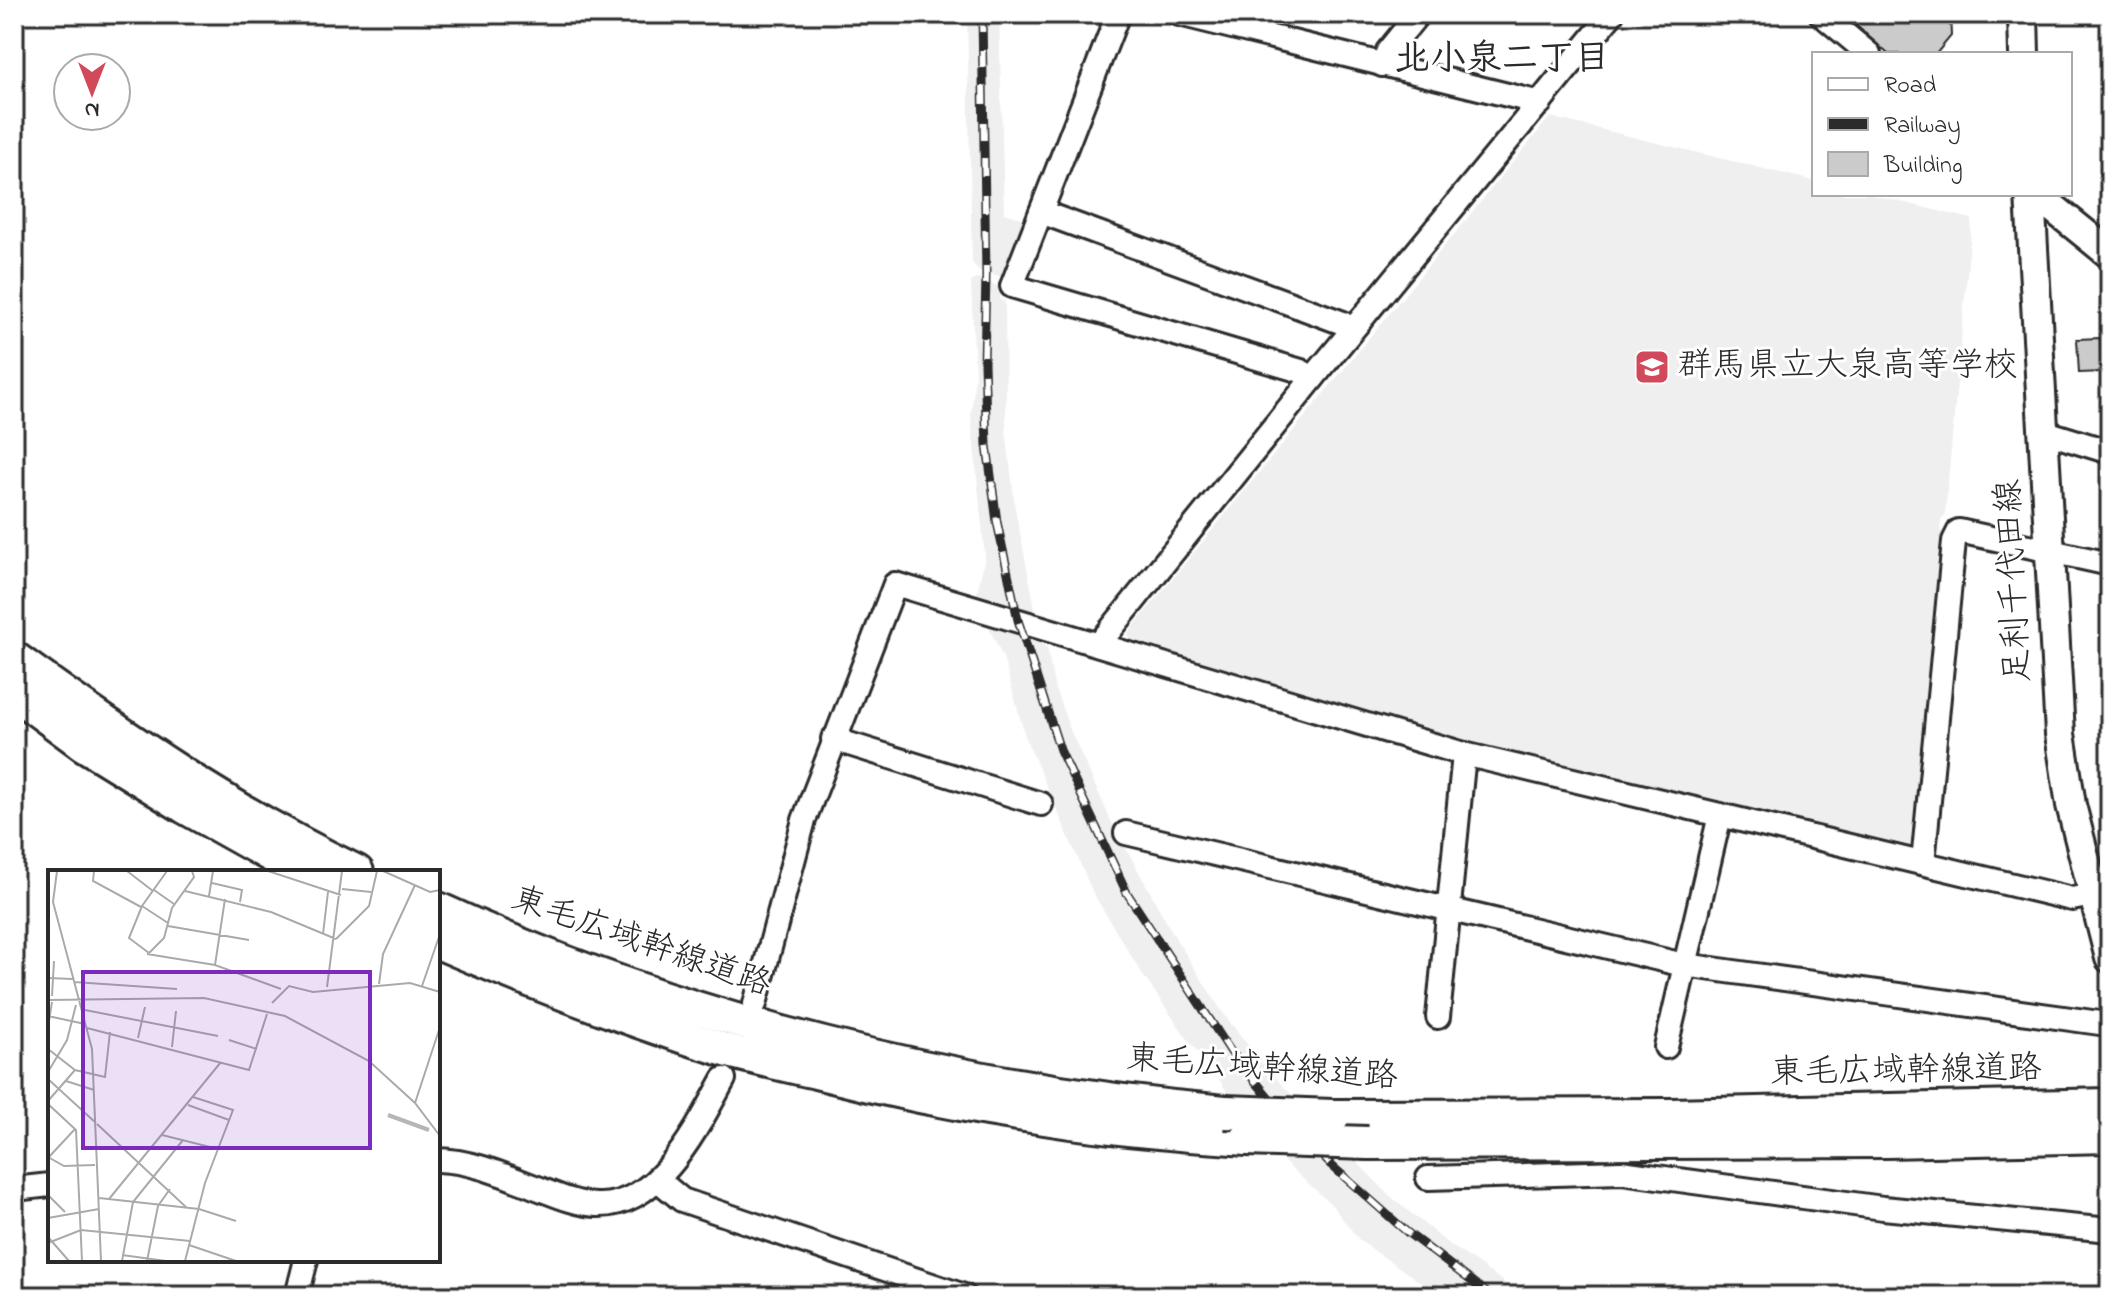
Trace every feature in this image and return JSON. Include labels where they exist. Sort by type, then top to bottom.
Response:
[{"type":"highway","points":[[14,658],[97,719],[199,786],[353,870]]},
{"type":"highway","points":[[14,693],[83,744],[185,807],[297,870]]},
{"type":"highway","name":"東毛広域幹線道路","points":[[440,910],[624,983],[712,1013],[843,1048],[985,1079],[1175,1107],[1333,1116],[1625,1116],[2110,1105]]},
{"type":"highway","name":"東毛広域幹線道路","points":[[440,943],[589,1004],[709,1044],[874,1087],[1036,1117],[1159,1132],[1368,1143],[1887,1141],[2110,1136]]},
{"type":"main road","points":[[2023,14],[2024,52]]},
{"type":"main road","name":"足利千代田線","points":[[2030,196],[2048,550],[2064,768],[2110,958]]},
{"type":"main road","points":[[2038,196],[2110,254]]},
{"type":"street","points":[[1118,14],[1012,286],[1286,367],[1313,378]]},
{"type":"street","points":[[1179,14],[1540,103]]},
{"type":"street","points":[[1382,65],[1388,51],[1418,14]]},
{"type":"street","points":[[1099,644],[1612,14]]},
{"type":"street","points":[[1821,14],[1867,52]]},
{"type":"street","points":[[1041,212],[1343,323]]},
{"type":"street","points":[[2042,431],[2110,452]]},
{"type":"street","points":[[1923,863],[1954,541],[1959,531],[2110,564]]},
{"type":"street","points":[[755,1004],[804,820],[895,584],[1464,754],[2072,899],[2100,912]]},
{"type":"street","points":[[833,739],[1041,804]]},
{"type":"street","points":[[1438,1017],[1464,754]]},
{"type":"street","points":[[1666,1047],[1720,815]]},
{"type":"street","points":[[1126,833],[1684,965],[2107,1024]]},
{"type":"street","points":[[440,1160],[481,1166],[569,1200],[595,1205],[621,1203],[640,1194],[657,1179],[681,1150],[724,1079]]},
{"type":"street","points":[[1428,1178],[1621,1172],[1883,1208],[2110,1230]]},
{"type":"street","points":[[657,1179],[682,1200],[964,1296]]},
{"type":"street","points":[[14,1189],[48,1185]]},
{"type":"street","points":[[297,1296],[306,1262]]},
{"type":"shaded area","points":[[967,14],[999,14],[1004,213],[1029,220],[1007,275],[980,271],[972,263]]},
{"type":"shaded area","name":"群馬県立大泉高等学校","points":[[1550,117],[1812,181],[1812,196],[1876,196],[1972,219],[1945,515],[1941,519],[1940,530],[1944,536],[1916,844],[1908,848],[1454,741],[1131,643],[1128,633]]},
{"type":"shaded area","points":[[978,278],[1001,287],[1000,300],[1005,302],[1006,429],[1015,508],[1036,613],[1026,614],[976,597],[985,557],[971,415],[975,375],[971,282]]},
{"type":"shaded area","points":[[985,620],[1043,643],[1047,648],[1054,686],[1071,732],[1113,825],[1176,939],[1223,1013],[1264,1066],[1389,1195],[1446,1242],[1524,1296],[1441,1296],[1360,1241],[1331,1204],[1253,1134],[1216,1074],[1142,974],[1093,893],[1026,739],[1003,657]]},
{"type":"building","points":[[1857,14],[1950,14],[1951,36],[1938,52],[1886,52],[1857,26]]},
{"type":"building","points":[[2100,338],[2102,372],[2079,373],[2077,339]]},
{"type":"railway","points":[[982,14],[987,445],[997,522],[1018,620],[1060,750],[1127,893],[1231,1052],[1295,1129],[1331,1165],[1408,1233],[1491,1296]]},
{"type":"place","name":"群馬県立大泉高等学校","points":[[1652,367]]},
{"type":"district","name":"北小泉二丁目","points":[[1502,60]]}]
